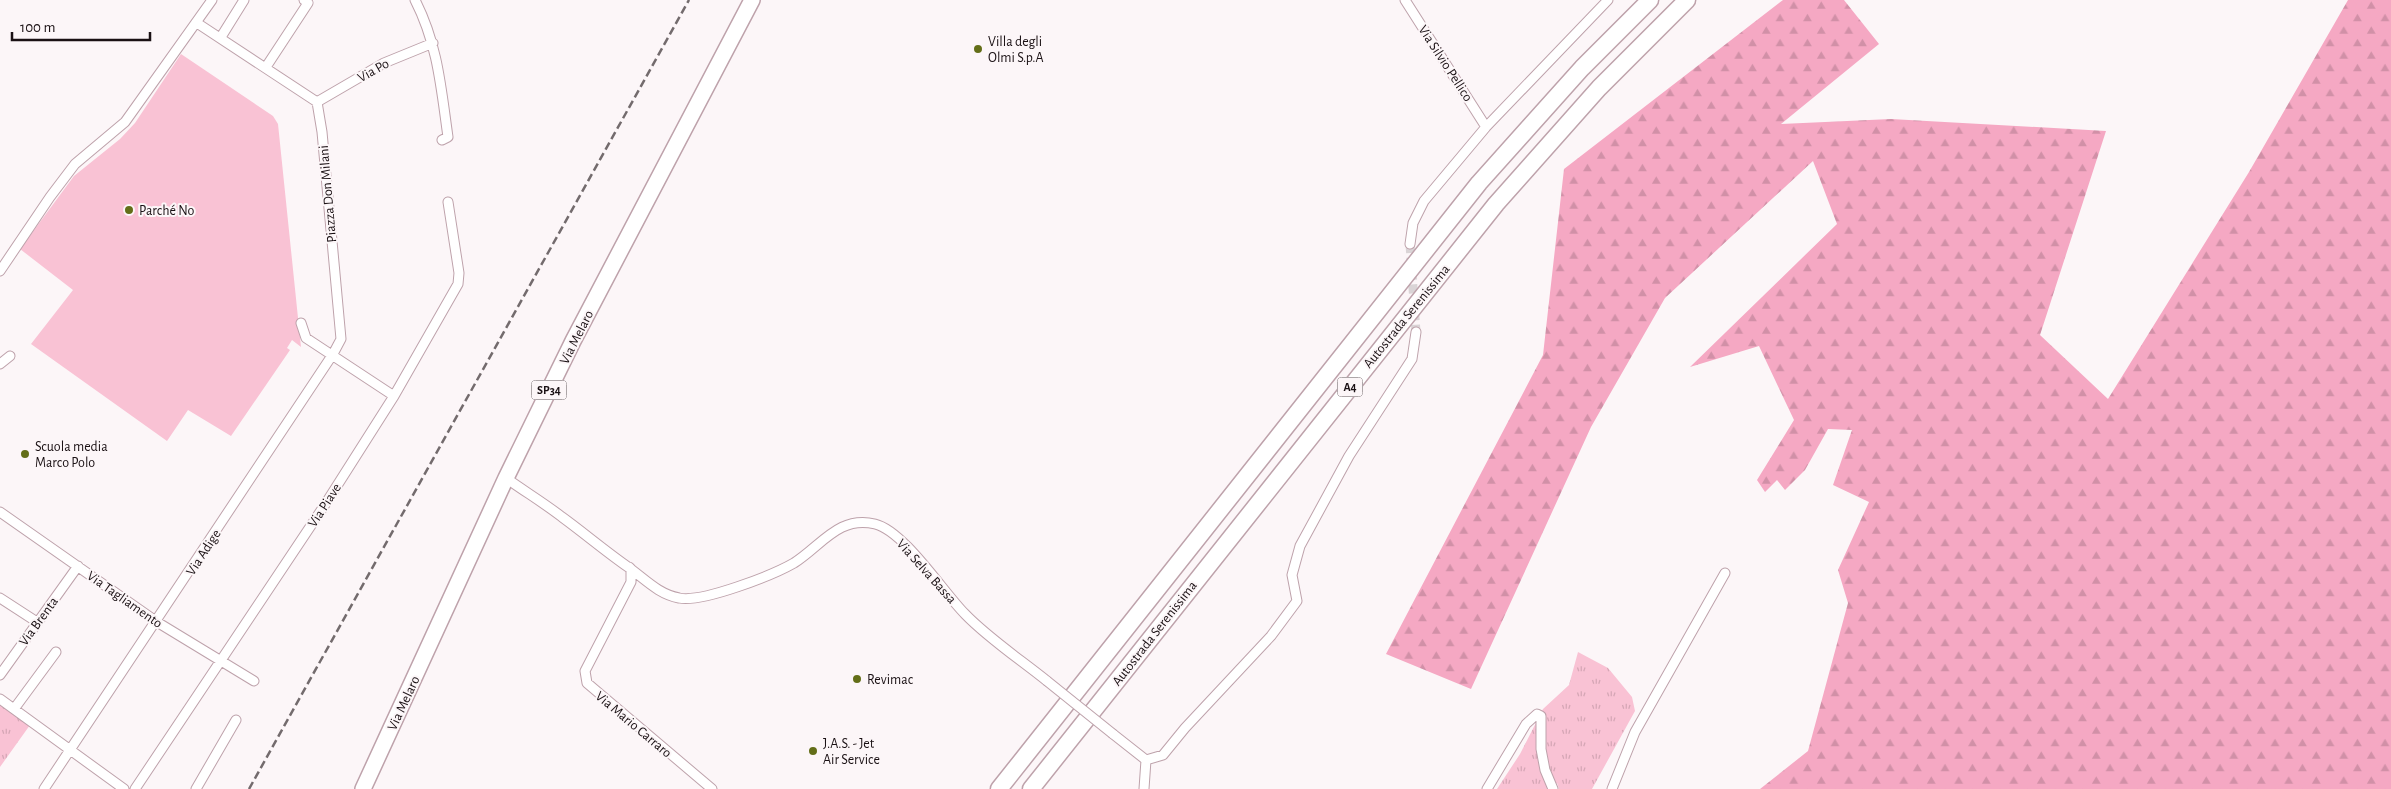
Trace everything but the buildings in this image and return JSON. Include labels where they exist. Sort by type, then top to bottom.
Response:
[{"type":"highway","name":"Autostrada Serenissima","points":[[999,789],[1479,183],[1582,68],[1650,0]]},
{"type":"highway","name":"Autostrada Serenissima","points":[[1031,789],[1496,204],[1599,88],[1687,0]]},
{"type":"main road","name":"Via Melaro","points":[[363,789],[506,478],[586,315],[752,0]]},
{"type":"street","points":[[0,270],[75,164],[125,122],[212,0]]},
{"type":"street","points":[[220,37],[244,0]]},
{"type":"street","points":[[266,67],[308,3],[304,0]]},
{"type":"street","points":[[415,0],[426,21],[438,60],[448,137],[442,140]]},
{"type":"street","name":"Via Silvio Pellico","points":[[1405,0],[1486,127]]},
{"type":"street","points":[[1410,244],[1413,223],[1424,200],[1486,127],[1608,0]]},
{"type":"street","points":[[197,23],[317,102]]},
{"type":"street","name":"Via Po","points":[[317,102],[384,63],[433,43]]},
{"type":"street","name":"Piazza Don Milani","points":[[317,102],[322,132],[341,339],[334,354]]},
{"type":"street","name":"Via Piave","points":[[135,789],[394,396],[458,284],[459,273],[448,202]]},
{"type":"street","points":[[301,323],[306,338],[318,348],[334,354],[394,396]]},
{"type":"street","points":[[1144,789],[1146,760],[1163,755],[1191,721],[1271,636],[1297,601],[1292,574],[1300,546],[1349,456],[1412,359],[1416,332]]},
{"type":"street","name":"Via Adige","points":[[44,789],[334,354]]},
{"type":"street","points":[[0,364],[10,356]]},
{"type":"street","name":"Via Selva Bassa","points":[[506,478],[663,593],[680,599],[713,595],[776,571],[794,562],[833,530],[846,524],[859,522],[875,524],[887,529],[902,541],[966,615],[1146,760]]},
{"type":"street","name":"Via Tagliamento","points":[[0,512],[157,622],[254,680]]},
{"type":"street","name":"Via Brenta","points":[[0,675],[36,622],[78,566]]},
{"type":"street","name":"Via Mario Carraro","points":[[628,567],[631,570],[631,582],[585,671],[587,683],[712,789]]},
{"type":"street","points":[[1612,789],[1635,732],[1725,573]]},
{"type":"street","points":[[0,598],[36,622]]},
{"type":"street","points":[[14,709],[56,652]]},
{"type":"street","points":[[0,699],[124,789]]},
{"type":"street","points":[[1487,789],[1526,724],[1536,714],[1541,716],[1541,749],[1545,770],[1553,789]]},
{"type":"street","points":[[196,789],[236,720]]},
{"type":"green space","points":[[1783,0],[1844,0],[1879,44],[1781,124],[1891,119],[2106,131],[2040,335],[2108,399],[2249,172],[2348,0],[2391,0],[2391,789],[1760,789],[1808,751],[1848,603],[1838,570],[1869,502],[1833,485],[1852,430],[1828,429],[1805,470],[1785,490],[1777,480],[1765,492],[1757,480],[1794,420],[1759,346],[1690,367],[1837,224],[1813,161],[1665,298],[1591,427],[1471,689],[1386,654],[1543,355],[1564,169]]},
{"type":"green space","points":[[181,54],[273,116],[278,124],[301,347],[292,340],[287,348],[290,350],[231,436],[188,410],[167,441],[31,344],[73,290],[20,249],[74,176],[120,139],[135,123]]},
{"type":"green space","points":[[1578,652],[1608,668],[1632,697],[1635,711],[1592,789],[1559,789],[1557,783],[1549,789],[1497,789],[1520,754],[1543,709],[1569,685]]},
{"type":"green space","points":[[0,702],[30,725],[0,767]]},
{"type":"tunnel","points":[[1410,244],[1416,332]]},
{"type":"railway","points":[[249,789],[689,0]]},
{"type":"place","name":"Villa degli Olmi S.p.A","points":[[978,49]]},
{"type":"place","name":"Parché No","points":[[129,210]]},
{"type":"place","name":"Scuola media Marco Polo","points":[[25,454]]},
{"type":"place","name":"Revimac","points":[[857,679]]},
{"type":"place","name":"J.A.S. - Jet Air Service","points":[[813,751]]}]
